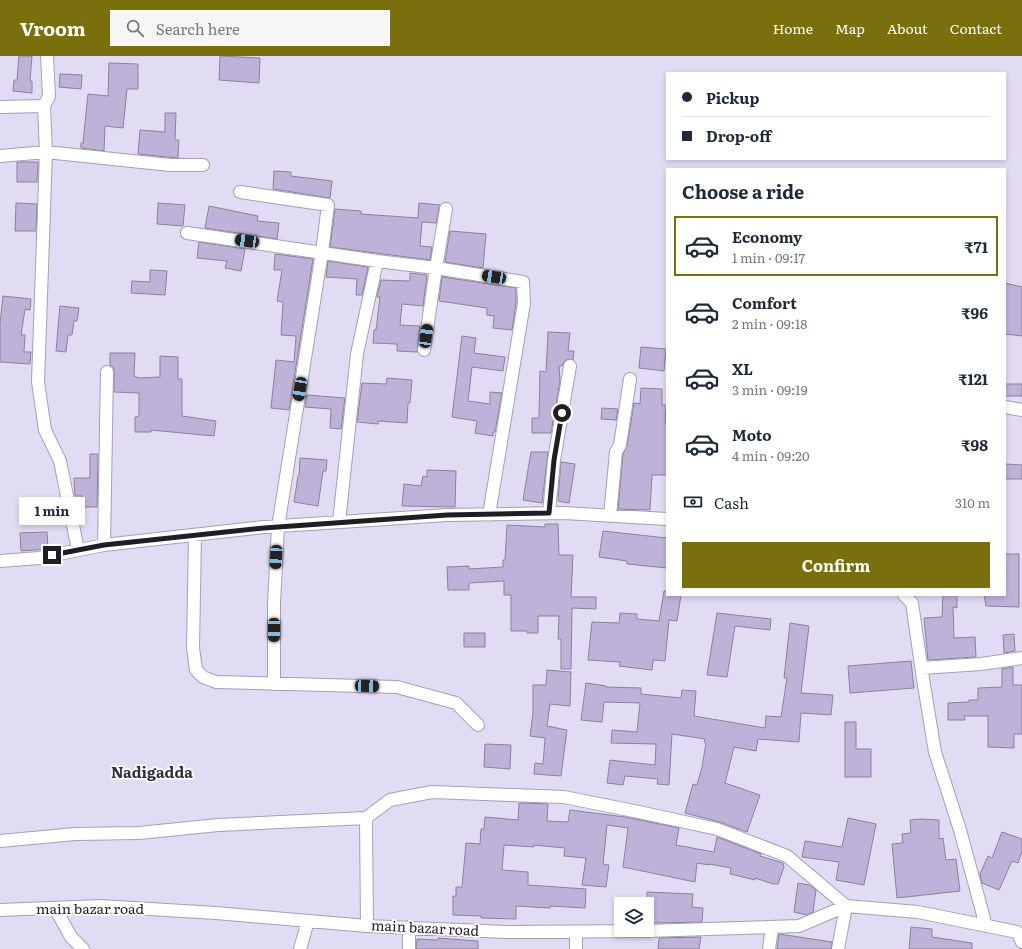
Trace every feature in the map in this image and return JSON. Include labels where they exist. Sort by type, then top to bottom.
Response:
[{"type":"street","points":[[47,56],[49,96],[44,106],[46,152],[38,382],[45,430],[60,461],[78,550]]},
{"type":"street","points":[[0,107],[44,106]]},
{"type":"street","points":[[0,156],[46,152],[170,165],[203,165]]},
{"type":"street","points":[[240,192],[328,205],[322,252],[278,527],[274,603],[274,684]]},
{"type":"street","points":[[424,350],[446,209]]},
{"type":"street","points":[[187,233],[377,261],[436,268],[523,282],[524,303],[489,514]]},
{"type":"street","points":[[339,522],[357,354],[377,261]]},
{"type":"street","points":[[549,513],[554,460],[570,366]]},
{"type":"street","points":[[104,545],[107,372]]},
{"type":"street","points":[[610,516],[616,452],[620,445],[630,379]]},
{"type":"street","points":[[1006,407],[1022,410]]},
{"type":"street","points":[[0,561],[39,558],[104,545],[195,535],[339,522],[447,515],[549,513],[666,519]]},
{"type":"street","points":[[195,535],[193,648],[196,670],[203,677],[216,682],[397,687],[456,703],[478,725]]},
{"type":"street","points":[[905,596],[912,603],[935,752],[960,830],[986,926]]},
{"type":"street","points":[[922,668],[981,664],[1022,658]]},
{"type":"street","points":[[0,841],[75,834],[139,833],[218,825],[366,818],[390,800],[432,792],[564,797],[717,829],[787,856],[846,906],[918,912],[1017,932],[1022,942]]},
{"type":"street","points":[[366,818],[367,926]]},
{"type":"street","name":"main bazar road","points":[[0,910],[100,906],[367,926],[506,932],[576,932],[799,926],[846,906]]},
{"type":"street","points":[[838,949],[846,906]]},
{"type":"street","points":[[55,908],[71,937],[84,949]]},
{"type":"street","points":[[300,949],[308,921]]},
{"type":"street","points":[[769,949],[772,927]]},
{"type":"street","points":[[409,928],[409,949]]},
{"type":"street","points":[[576,932],[576,949]]},
{"type":"building","points":[[19,56],[32,56],[30,81],[32,81],[32,93],[13,91],[14,80],[17,80]]},
{"type":"building","points":[[220,56],[260,58],[259,83],[219,80]]},
{"type":"building","points":[[109,63],[138,64],[138,89],[127,89],[123,128],[105,126],[104,151],[81,148],[81,143],[83,143],[88,94],[108,96]]},
{"type":"building","points":[[60,74],[82,75],[81,89],[59,87]]},
{"type":"building","points":[[165,113],[176,113],[175,140],[179,140],[178,158],[138,154],[140,130],[165,132]]},
{"type":"building","points":[[17,162],[38,162],[37,182],[17,182]]},
{"type":"building","points":[[274,171],[291,172],[291,176],[332,181],[330,198],[273,189]]},
{"type":"building","points":[[16,203],[37,204],[36,231],[15,231]]},
{"type":"building","points":[[158,203],[185,205],[183,226],[157,224]]},
{"type":"building","points":[[419,203],[440,205],[436,223],[422,222],[420,246],[432,247],[430,260],[330,247],[335,209],[361,211],[361,214],[418,218]]},
{"type":"building","points":[[209,206],[258,216],[257,221],[279,223],[277,239],[205,228]]},
{"type":"building","points":[[450,231],[486,234],[483,268],[445,262]]},
{"type":"building","points":[[199,242],[245,249],[241,271],[225,268],[227,261],[197,258]]},
{"type":"building","points":[[275,254],[313,259],[289,410],[271,408],[276,360],[294,362],[296,336],[281,335],[283,302],[277,301],[282,270],[274,270]]},
{"type":"building","points":[[328,261],[368,267],[362,295],[356,295],[357,279],[326,277]]},
{"type":"building","points":[[150,270],[167,271],[165,295],[131,293],[132,281],[150,282]]},
{"type":"building","points":[[410,273],[427,275],[423,306],[402,304],[400,325],[420,326],[417,352],[397,351],[397,344],[373,343],[380,297],[377,297],[381,280],[410,281]]},
{"type":"building","points":[[442,277],[516,288],[516,303],[512,330],[493,328],[494,316],[487,315],[487,308],[439,301]]},
{"type":"building","points":[[1006,283],[1022,287],[1022,336],[1006,334]]},
{"type":"building","points":[[3,296],[31,299],[30,310],[25,309],[21,335],[25,335],[24,352],[31,352],[30,364],[0,362],[0,324]]},
{"type":"building","points":[[60,306],[79,308],[77,321],[74,321],[72,335],[68,335],[66,352],[56,351]]},
{"type":"building","points":[[548,332],[570,333],[568,351],[574,351],[573,360],[567,359],[562,366],[559,366],[560,381],[551,433],[532,433],[532,418],[539,418],[540,371],[546,372]]},
{"type":"building","points":[[462,336],[476,338],[474,353],[505,357],[503,371],[472,367],[468,401],[490,404],[490,392],[502,393],[493,436],[475,433],[477,421],[452,417]]},
{"type":"building","points":[[641,347],[666,349],[664,371],[639,368]]},
{"type":"building","points":[[110,353],[135,353],[134,376],[137,378],[160,377],[160,356],[178,357],[178,379],[182,379],[182,416],[216,421],[214,436],[151,430],[151,432],[135,432],[135,417],[139,416],[139,393],[114,392],[114,368],[110,365]]},
{"type":"building","points":[[387,378],[412,380],[410,403],[408,403],[407,423],[378,421],[378,424],[357,422],[362,383],[386,384]]},
{"type":"building","points":[[1006,384],[1022,384],[1022,396],[1006,396]]},
{"type":"building","points":[[641,388],[662,389],[662,405],[666,405],[666,475],[652,475],[650,510],[618,509],[623,454],[627,446],[634,403],[640,404]]},
{"type":"building","points":[[307,395],[345,398],[341,429],[330,428],[331,409],[305,407]]},
{"type":"building","points":[[602,408],[618,409],[616,420],[601,419]]},
{"type":"building","points":[[531,452],[548,452],[542,503],[523,500]]},
{"type":"building","points":[[90,454],[98,454],[97,507],[82,507],[82,496],[75,496],[74,478],[90,478]]},
{"type":"building","points":[[300,458],[327,460],[326,471],[323,471],[318,506],[294,502],[299,476]]},
{"type":"building","points":[[561,462],[575,464],[569,503],[558,501]]},
{"type":"building","points":[[1006,464],[1022,465],[1022,479],[1006,479]]},
{"type":"building","points":[[427,470],[456,471],[455,507],[402,506],[404,484],[421,486],[423,476],[427,477]]},
{"type":"building","points":[[545,524],[558,524],[559,555],[573,555],[571,597],[596,597],[596,609],[572,608],[571,669],[561,669],[561,639],[558,639],[559,616],[538,616],[538,633],[511,631],[511,595],[504,595],[504,581],[469,583],[469,590],[448,590],[447,567],[469,566],[469,569],[503,567],[503,560],[505,560],[507,525],[545,527]]},
{"type":"building","points":[[603,531],[666,538],[666,568],[627,564],[627,561],[599,557]]},
{"type":"building","points":[[47,532],[48,549],[21,551],[20,533]]},
{"type":"building","points":[[1006,554],[1019,554],[1019,607],[986,606],[984,596],[1006,596]]},
{"type":"building","points":[[664,591],[666,591],[666,596],[681,596],[677,621],[669,620],[665,661],[653,660],[652,670],[619,666],[620,662],[588,660],[592,622],[619,623],[620,613],[637,614],[637,619],[659,621]]},
{"type":"building","points":[[943,596],[957,596],[957,608],[953,607],[954,638],[975,637],[976,657],[928,660],[924,618],[942,617]]},
{"type":"building","points":[[717,613],[771,619],[770,630],[735,626],[727,677],[707,675]]},
{"type":"building","points":[[790,623],[809,626],[801,693],[833,695],[831,715],[801,713],[799,742],[758,739],[756,751],[734,747],[725,783],[760,795],[747,832],[720,822],[685,813],[693,784],[697,785],[702,767],[706,743],[704,742],[705,739],[672,734],[669,785],[657,784],[658,779],[625,776],[623,785],[607,783],[610,760],[655,765],[656,744],[611,743],[612,730],[637,732],[640,703],[604,702],[602,722],[581,720],[586,683],[606,687],[641,688],[641,694],[681,698],[682,690],[696,691],[694,716],[765,728],[766,716],[781,717],[787,678],[784,678]]},
{"type":"building","points":[[464,633],[485,633],[485,647],[464,647]]},
{"type":"building","points":[[1014,634],[1015,651],[1004,653],[1003,635]]},
{"type":"building","points":[[911,661],[914,688],[850,693],[848,666]]},
{"type":"building","points":[[1013,667],[1013,685],[1022,685],[1022,734],[1014,734],[1014,748],[988,747],[988,716],[964,716],[965,720],[948,720],[948,703],[978,700],[978,688],[1002,687],[1002,669]]},
{"type":"building","points":[[547,670],[571,672],[570,706],[550,704],[547,726],[567,730],[561,776],[534,774],[535,763],[543,764],[545,738],[530,736],[533,713],[533,685],[546,685]]},
{"type":"building","points":[[845,722],[856,722],[856,749],[871,749],[871,777],[845,777]]},
{"type":"building","points":[[485,744],[511,745],[510,769],[484,767]]},
{"type":"building","points":[[519,803],[548,804],[547,821],[568,822],[570,810],[625,817],[679,828],[676,845],[714,852],[717,837],[761,854],[760,856],[783,863],[784,867],[778,884],[773,884],[755,878],[755,880],[730,874],[731,868],[709,864],[697,863],[695,882],[623,867],[628,828],[607,825],[603,864],[609,865],[606,887],[582,885],[586,858],[564,856],[565,848],[534,845],[534,847],[504,845],[502,870],[528,872],[528,885],[586,889],[585,908],[516,906],[516,919],[481,918],[481,916],[453,915],[453,896],[456,896],[456,887],[462,887],[466,843],[480,844],[481,829],[484,829],[485,817],[518,820]]},
{"type":"building","points":[[848,818],[876,824],[864,885],[836,880],[839,862],[802,857],[805,841],[842,847]]},
{"type":"building","points":[[910,820],[939,820],[939,839],[943,838],[946,860],[956,859],[960,891],[897,898],[892,844],[903,843],[902,834],[911,833]]},
{"type":"building","points":[[1002,832],[1022,839],[1022,851],[1018,863],[1012,861],[999,890],[982,883],[980,874],[988,856],[992,858]]},
{"type":"building","points":[[798,883],[809,885],[816,890],[813,912],[807,915],[794,912]]},
{"type":"building","points":[[647,892],[693,894],[692,907],[703,908],[702,922],[654,923],[654,897],[647,897]]},
{"type":"building","points":[[911,927],[932,929],[932,937],[972,943],[972,949],[909,949]]},
{"type":"building","points":[[779,934],[832,942],[831,949],[777,949]]},
{"type":"building","points":[[701,937],[699,949],[658,949],[659,938]]},
{"type":"building","points":[[438,938],[478,941],[478,949],[416,949],[417,939],[438,940]]},
{"type":"district","name":"Nadigadda","points":[[152,773]]},
{"type":"route","points":[[52,555],[104,545],[264,528],[447,515],[549,513],[554,460],[562,413]]}]
